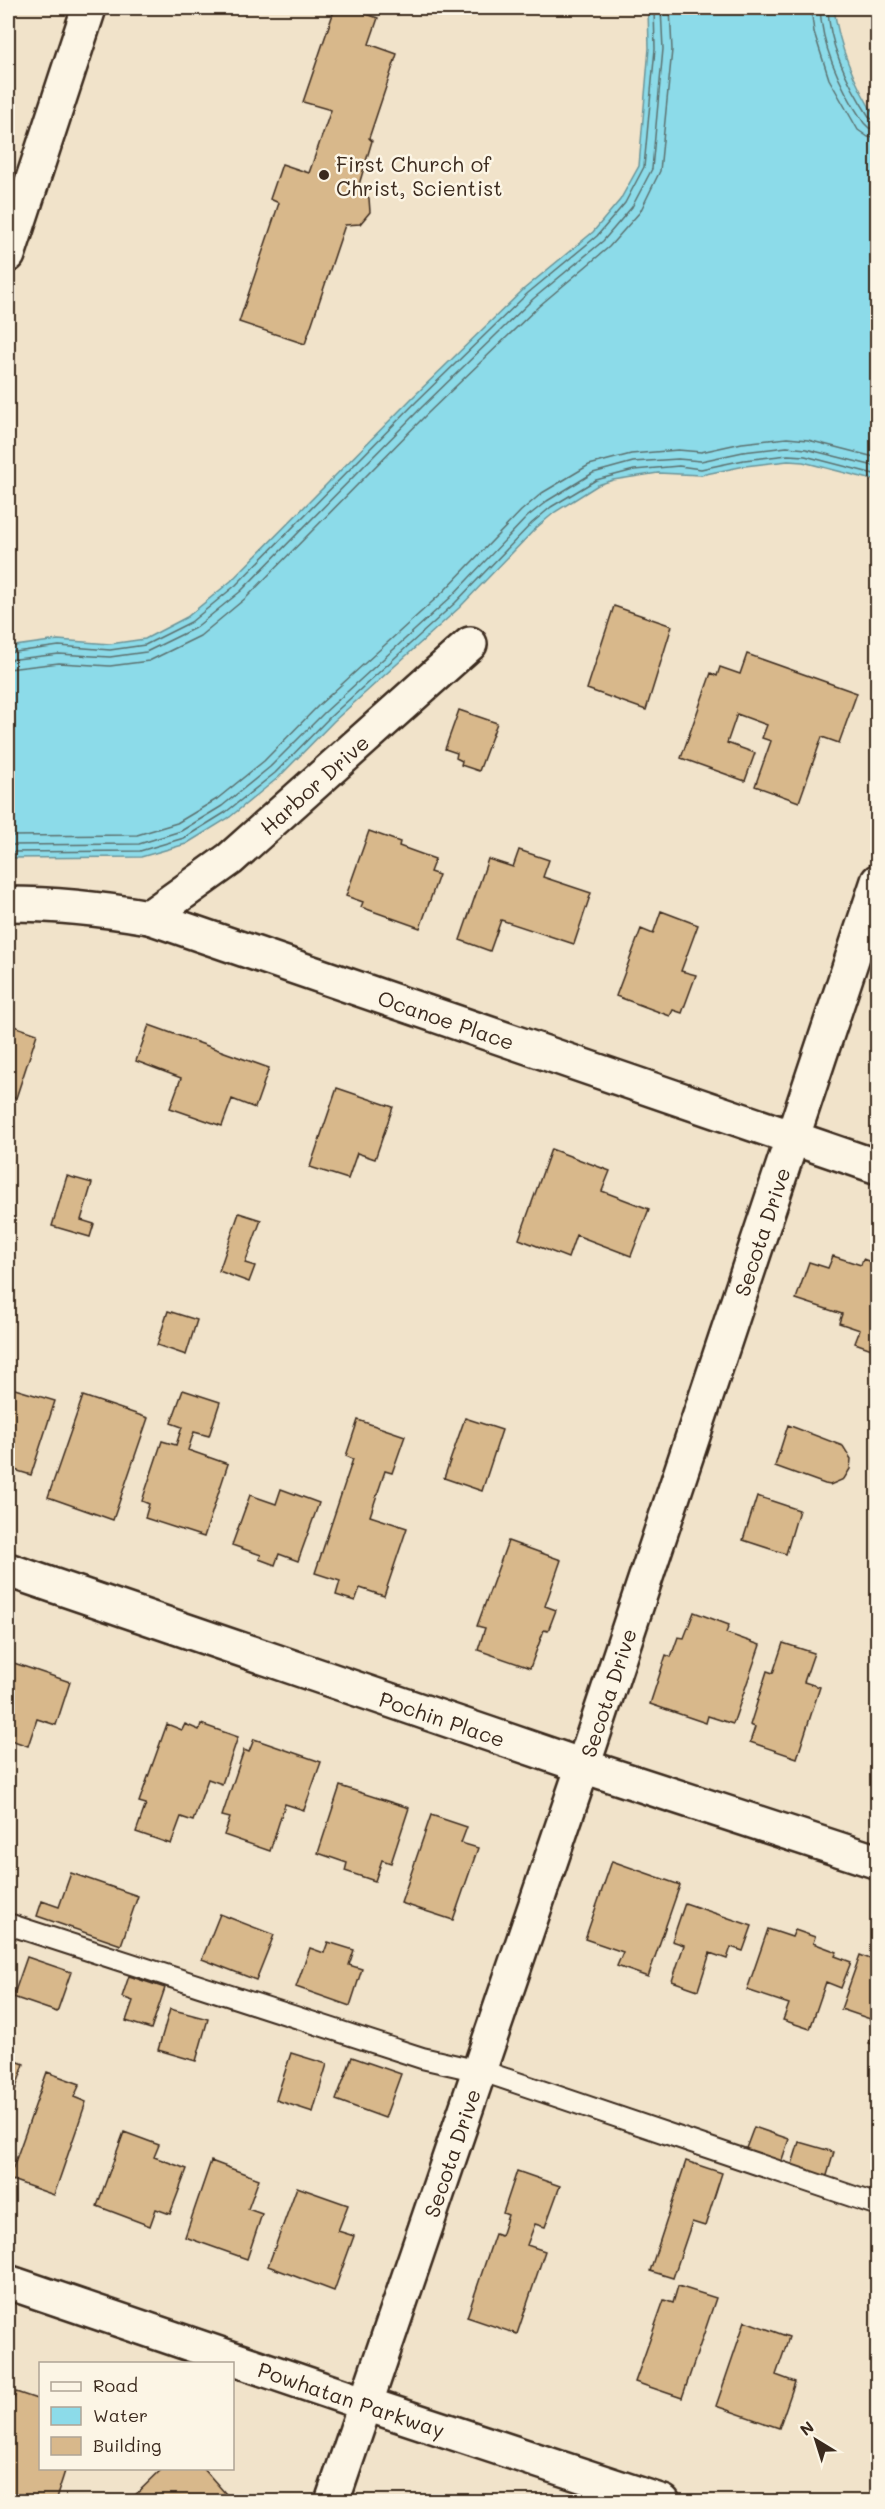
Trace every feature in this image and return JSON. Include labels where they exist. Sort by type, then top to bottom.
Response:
[{"type":"street","points":[[8,255],[89,8]]},
{"type":"street","name":"Harbor Drive","points":[[149,917],[230,859],[471,644]]},
{"type":"street","name":"Secota Drive","points":[[332,2502],[583,1766],[790,1137],[878,880]]},
{"type":"street","name":"Ocanoe Place","points":[[8,904],[83,907],[149,917],[878,1167]]},
{"type":"street","name":"Pochin Place","points":[[8,1569],[583,1766],[878,1862]]},
{"type":"street","name":"Powhatan Parkway","points":[[8,2282],[663,2502]]},
{"type":"lane","points":[[8,1924],[422,2058],[479,2070],[878,2205]]},
{"type":"water","points":[[648,8],[834,8],[836,23],[849,66],[877,119],[877,481],[803,462],[788,461],[745,466],[701,475],[658,473],[613,480],[598,485],[555,512],[536,528],[459,608],[334,721],[279,777],[230,817],[186,844],[141,857],[8,858],[8,647],[58,640],[110,644],[145,639],[187,617],[231,581],[412,398],[524,289],[593,232],[620,200],[639,166],[649,48]]},
{"type":"building","points":[[335,8],[349,8],[378,18],[369,44],[397,54],[369,138],[372,141],[358,188],[369,198],[370,212],[360,224],[345,225],[305,344],[239,322],[279,203],[270,199],[282,164],[309,173],[331,110],[303,102]]},
{"type":"building","points":[[614,606],[672,626],[646,710],[587,689]]},
{"type":"building","points":[[747,654],[857,693],[839,743],[822,737],[799,802],[755,786],[771,741],[762,738],[767,725],[737,714],[727,743],[755,753],[745,781],[681,758],[711,673],[717,676],[720,667],[740,674]]},
{"type":"building","points":[[459,710],[497,723],[479,771],[461,765],[462,761],[456,758],[457,753],[445,749]]},
{"type":"building","points":[[369,831],[400,842],[399,846],[435,859],[430,872],[439,875],[420,928],[361,907],[363,902],[346,896]]},
{"type":"building","points":[[519,850],[549,860],[543,877],[591,893],[574,944],[501,920],[490,951],[460,940],[488,859],[513,867]]},
{"type":"building","points":[[661,911],[698,925],[681,971],[696,975],[682,1013],[673,1010],[670,1016],[616,996],[641,929],[653,934]]},
{"type":"building","points":[[8,1024],[37,1034],[16,1098],[8,1096]]},
{"type":"building","points":[[149,1025],[269,1068],[255,1108],[232,1099],[222,1126],[170,1108],[181,1078],[136,1061]]},
{"type":"building","points":[[337,1088],[393,1107],[375,1159],[357,1153],[348,1179],[310,1167]]},
{"type":"building","points":[[551,1149],[610,1171],[602,1191],[649,1209],[631,1256],[576,1235],[568,1258],[519,1239]]},
{"type":"building","points":[[67,1176],[92,1183],[81,1220],[94,1224],[90,1237],[52,1226]]},
{"type":"building","points":[[239,1213],[261,1220],[245,1263],[255,1266],[249,1282],[219,1271]]},
{"type":"building","points":[[833,1256],[861,1265],[863,1259],[876,1264],[874,1270],[878,1271],[877,1351],[855,1343],[860,1330],[839,1323],[842,1314],[796,1299],[809,1262],[828,1268]]},
{"type":"building","points":[[168,1311],[197,1320],[186,1355],[157,1345]]},
{"type":"building","points":[[8,1387],[55,1401],[31,1475],[8,1468]]},
{"type":"building","points":[[183,1390],[220,1402],[209,1436],[194,1432],[188,1450],[228,1464],[204,1537],[145,1518],[149,1504],[142,1501],[162,1441],[176,1445],[182,1427],[171,1423]]},
{"type":"building","points":[[83,1396],[148,1418],[113,1520],[48,1497]]},
{"type":"building","points":[[465,1418],[502,1430],[482,1491],[444,1478]]},
{"type":"building","points":[[358,1420],[405,1436],[392,1473],[385,1471],[370,1516],[407,1528],[384,1596],[360,1588],[355,1601],[336,1595],[340,1581],[315,1573],[353,1459],[346,1456]]},
{"type":"building","points":[[788,1425],[843,1446],[851,1459],[850,1469],[844,1479],[830,1485],[775,1466]]},
{"type":"building","points":[[281,1489],[319,1503],[298,1561],[279,1554],[275,1565],[259,1559],[261,1555],[232,1545],[250,1495],[276,1504]]},
{"type":"building","points":[[757,1496],[799,1510],[786,1554],[743,1540]]},
{"type":"building","points":[[508,1541],[561,1560],[545,1606],[556,1610],[548,1631],[544,1630],[530,1668],[478,1650],[485,1628],[477,1626]]},
{"type":"building","points":[[694,1612],[729,1625],[726,1633],[760,1645],[733,1724],[708,1716],[706,1723],[650,1704],[666,1655],[671,1657],[678,1637],[684,1638]]},
{"type":"building","points":[[783,1643],[814,1653],[804,1682],[820,1687],[797,1758],[750,1742],[755,1727],[750,1725],[767,1671],[773,1673]]},
{"type":"building","points":[[8,1661],[70,1682],[56,1725],[37,1719],[28,1746],[8,1739]]},
{"type":"building","points":[[167,1724],[182,1730],[185,1724],[199,1730],[201,1724],[238,1737],[222,1784],[208,1779],[193,1821],[181,1817],[171,1844],[136,1832],[146,1804],[139,1802]]},
{"type":"building","points":[[254,1739],[321,1762],[304,1810],[285,1804],[270,1851],[224,1835],[230,1818],[222,1816],[244,1750],[249,1752]]},
{"type":"building","points":[[340,1786],[409,1808],[391,1863],[382,1860],[375,1881],[345,1871],[347,1863],[318,1853]]},
{"type":"building","points":[[431,1815],[467,1827],[461,1843],[478,1848],[453,1920],[401,1903]]},
{"type":"building","points":[[612,1861],[680,1885],[648,1977],[617,1966],[623,1952],[585,1939]]},
{"type":"building","points":[[71,1873],[138,1896],[121,1945],[37,1916],[42,1901],[59,1907]]},
{"type":"building","points":[[685,1903],[752,1926],[743,1951],[731,1947],[727,1959],[710,1953],[698,1990],[672,1981],[684,1945],[672,1941]]},
{"type":"building","points":[[220,1914],[274,1935],[256,1980],[202,1959]]},
{"type":"building","points":[[768,1929],[792,1937],[795,1930],[815,1937],[813,1943],[837,1952],[835,1956],[851,1962],[841,1988],[826,1982],[810,2029],[783,2020],[789,2004],[747,1990]]},
{"type":"building","points":[[328,1942],[354,1950],[349,1965],[362,1969],[350,2006],[296,1987],[310,1948],[324,1953]]},
{"type":"building","points":[[860,1955],[878,1962],[878,2046],[869,2043],[876,2021],[841,2009]]},
{"type":"building","points":[[27,1957],[71,1972],[57,2012],[13,1997]]},
{"type":"building","points":[[129,1976],[165,1988],[151,2029],[126,2021],[133,2001],[122,1997]]},
{"type":"building","points":[[170,2009],[208,2019],[196,2061],[158,2050]]},
{"type":"building","points":[[291,2053],[327,2064],[313,2112],[276,2100]]},
{"type":"building","points":[[352,2057],[401,2074],[385,2118],[336,2100]]},
{"type":"building","points":[[8,2058],[24,2064],[8,2112]]},
{"type":"building","points":[[47,2072],[80,2084],[74,2097],[86,2102],[54,2195],[9,2179]]},
{"type":"building","points":[[754,2127],[789,2139],[778,2171],[742,2159]]},
{"type":"building","points":[[124,2132],[159,2145],[154,2157],[187,2169],[170,2214],[156,2209],[150,2226],[97,2206]]},
{"type":"building","points":[[799,2142],[834,2152],[825,2182],[790,2171]]},
{"type":"building","points":[[211,2161],[259,2179],[248,2209],[262,2214],[247,2259],[185,2237]]},
{"type":"building","points":[[686,2161],[722,2173],[705,2226],[692,2222],[673,2278],[650,2271]]},
{"type":"building","points":[[517,2171],[560,2186],[545,2227],[535,2224],[527,2245],[545,2251],[517,2334],[467,2317],[495,2234],[501,2236],[508,2215],[503,2213]]},
{"type":"building","points":[[297,2187],[348,2205],[338,2231],[354,2236],[334,2291],[268,2266]]},
{"type":"building","points":[[878,2267],[878,2288],[871,2286]]},
{"type":"building","points":[[678,2286],[716,2298],[682,2398],[635,2382],[664,2300],[673,2303]]},
{"type":"building","points":[[745,2321],[789,2337],[776,2375],[795,2382],[779,2428],[716,2406]]},
{"type":"building","points":[[16,2392],[39,2400],[39,2470],[65,2470],[55,2502],[8,2502],[8,2415]]},
{"type":"building","points":[[161,2470],[205,2470],[233,2502],[128,2502]]},
{"type":"place","name":"First Church of Christ, Scientist","points":[[324,175]]}]
